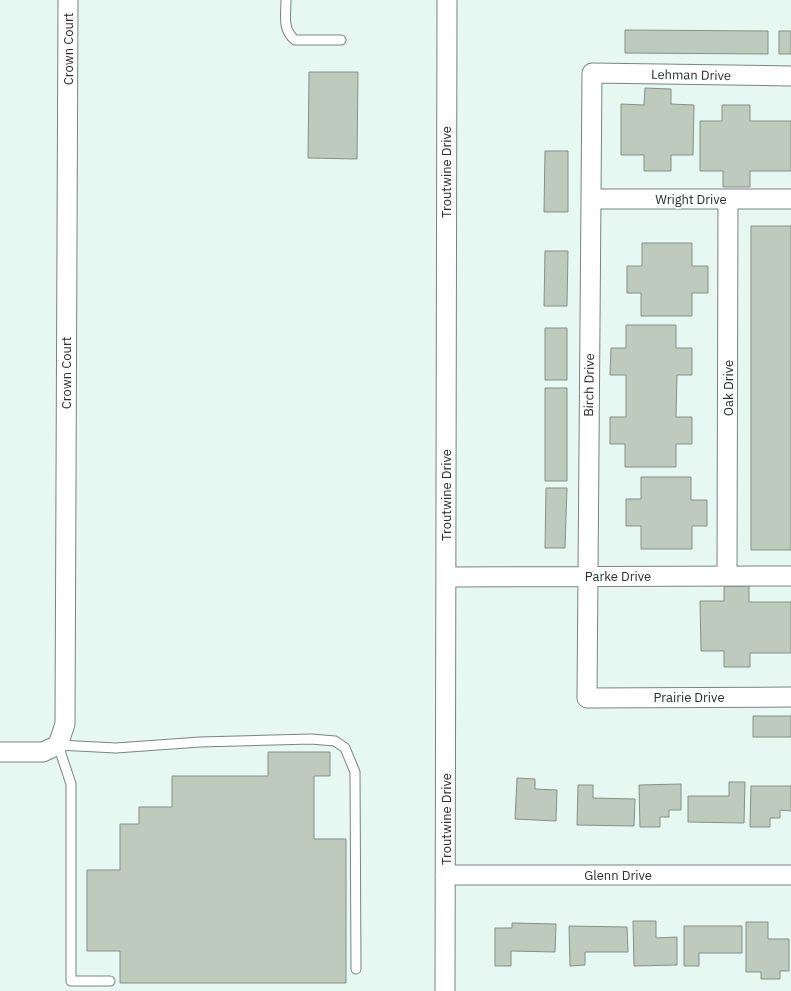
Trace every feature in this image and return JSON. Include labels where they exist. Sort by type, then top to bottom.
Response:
[{"type":"street","name":"Crown Court","points":[[58,745],[65,724],[68,0]]},
{"type":"street","name":"Troutwine Drive","points":[[445,991],[447,0]]},
{"type":"street","name":"Lehman Drive","points":[[592,73],[791,76]]},
{"type":"street","name":"Birch Drive","points":[[587,698],[592,73]]},
{"type":"street","name":"Wright Drive","points":[[592,199],[791,199]]},
{"type":"street","name":"Oak Drive","points":[[727,576],[728,199]]},
{"type":"street","name":"Parke Drive","points":[[446,577],[791,576]]},
{"type":"street","name":"Prairie Drive","points":[[587,698],[791,697]]},
{"type":"street","points":[[0,752],[42,752],[58,745]]},
{"type":"street","name":"Glenn Drive","points":[[446,875],[791,875]]},
{"type":"lane","points":[[286,0],[286,27],[288,34],[295,40],[341,40]]},
{"type":"lane","points":[[110,982],[71,981],[71,784],[58,745],[116,748],[200,742],[311,740],[334,741],[345,748],[355,772],[356,968]]},
{"type":"building","points":[[625,30],[768,31],[768,54],[625,53]]},
{"type":"building","points":[[779,31],[791,31],[791,54],[779,54]]},
{"type":"building","points":[[309,72],[358,72],[357,159],[308,158]]},
{"type":"building","points":[[645,88],[671,89],[671,104],[694,105],[693,155],[671,155],[671,171],[644,171],[644,155],[621,155],[621,104],[644,105]]},
{"type":"building","points":[[722,105],[750,105],[750,121],[791,121],[791,171],[750,171],[750,187],[723,187],[723,171],[700,171],[700,121],[722,121]]},
{"type":"building","points":[[545,151],[568,151],[568,212],[544,212]]},
{"type":"building","points":[[751,226],[791,226],[791,550],[751,550]]},
{"type":"building","points":[[642,243],[692,243],[692,266],[708,266],[708,293],[692,293],[692,316],[641,316],[641,293],[627,293],[627,266],[642,266]]},
{"type":"building","points":[[545,251],[568,251],[567,306],[544,306]]},
{"type":"building","points":[[626,325],[676,325],[676,348],[692,348],[692,375],[677,375],[676,417],[692,417],[692,444],[676,444],[676,467],[625,467],[625,444],[610,444],[610,417],[626,417],[626,375],[610,375],[611,348],[626,348]]},
{"type":"building","points":[[545,328],[567,328],[567,380],[545,380]]},
{"type":"building","points":[[545,388],[567,388],[567,481],[545,481]]},
{"type":"building","points":[[641,477],[691,477],[691,500],[707,500],[707,526],[692,526],[692,549],[641,549],[641,526],[626,526],[626,499],[641,499]]},
{"type":"building","points":[[546,488],[567,488],[565,548],[545,548]]},
{"type":"building","points":[[724,586],[749,586],[749,602],[791,602],[791,653],[750,653],[750,667],[724,667],[724,651],[701,651],[700,601],[724,601]]},
{"type":"building","points":[[753,716],[791,716],[791,737],[753,737]]},
{"type":"building","points":[[268,752],[330,752],[330,776],[314,776],[314,839],[346,839],[346,983],[120,983],[120,951],[87,951],[87,870],[120,870],[120,824],[139,824],[139,807],[172,807],[172,776],[268,776]]},
{"type":"building","points":[[517,778],[535,779],[535,789],[557,790],[556,821],[515,819]]},
{"type":"building","points":[[729,782],[745,782],[744,823],[688,822],[688,796],[729,796]]},
{"type":"building","points":[[681,784],[681,810],[669,810],[669,817],[660,817],[660,827],[640,827],[639,785]]},
{"type":"building","points":[[578,785],[593,785],[593,798],[635,799],[634,826],[577,825]]},
{"type":"building","points":[[751,786],[791,786],[791,811],[780,810],[780,818],[770,818],[770,827],[750,827]]},
{"type":"building","points":[[633,921],[656,921],[656,938],[677,937],[677,965],[634,966]]},
{"type":"building","points":[[746,922],[768,922],[768,939],[789,939],[789,971],[780,971],[780,979],[761,979],[761,972],[746,972]]},
{"type":"building","points":[[512,923],[556,924],[555,952],[511,951],[511,966],[495,966],[495,928],[512,928]]},
{"type":"building","points":[[569,926],[627,927],[628,952],[585,952],[585,965],[570,966]]},
{"type":"building","points":[[684,926],[742,926],[742,953],[699,953],[699,966],[684,966]]}]
